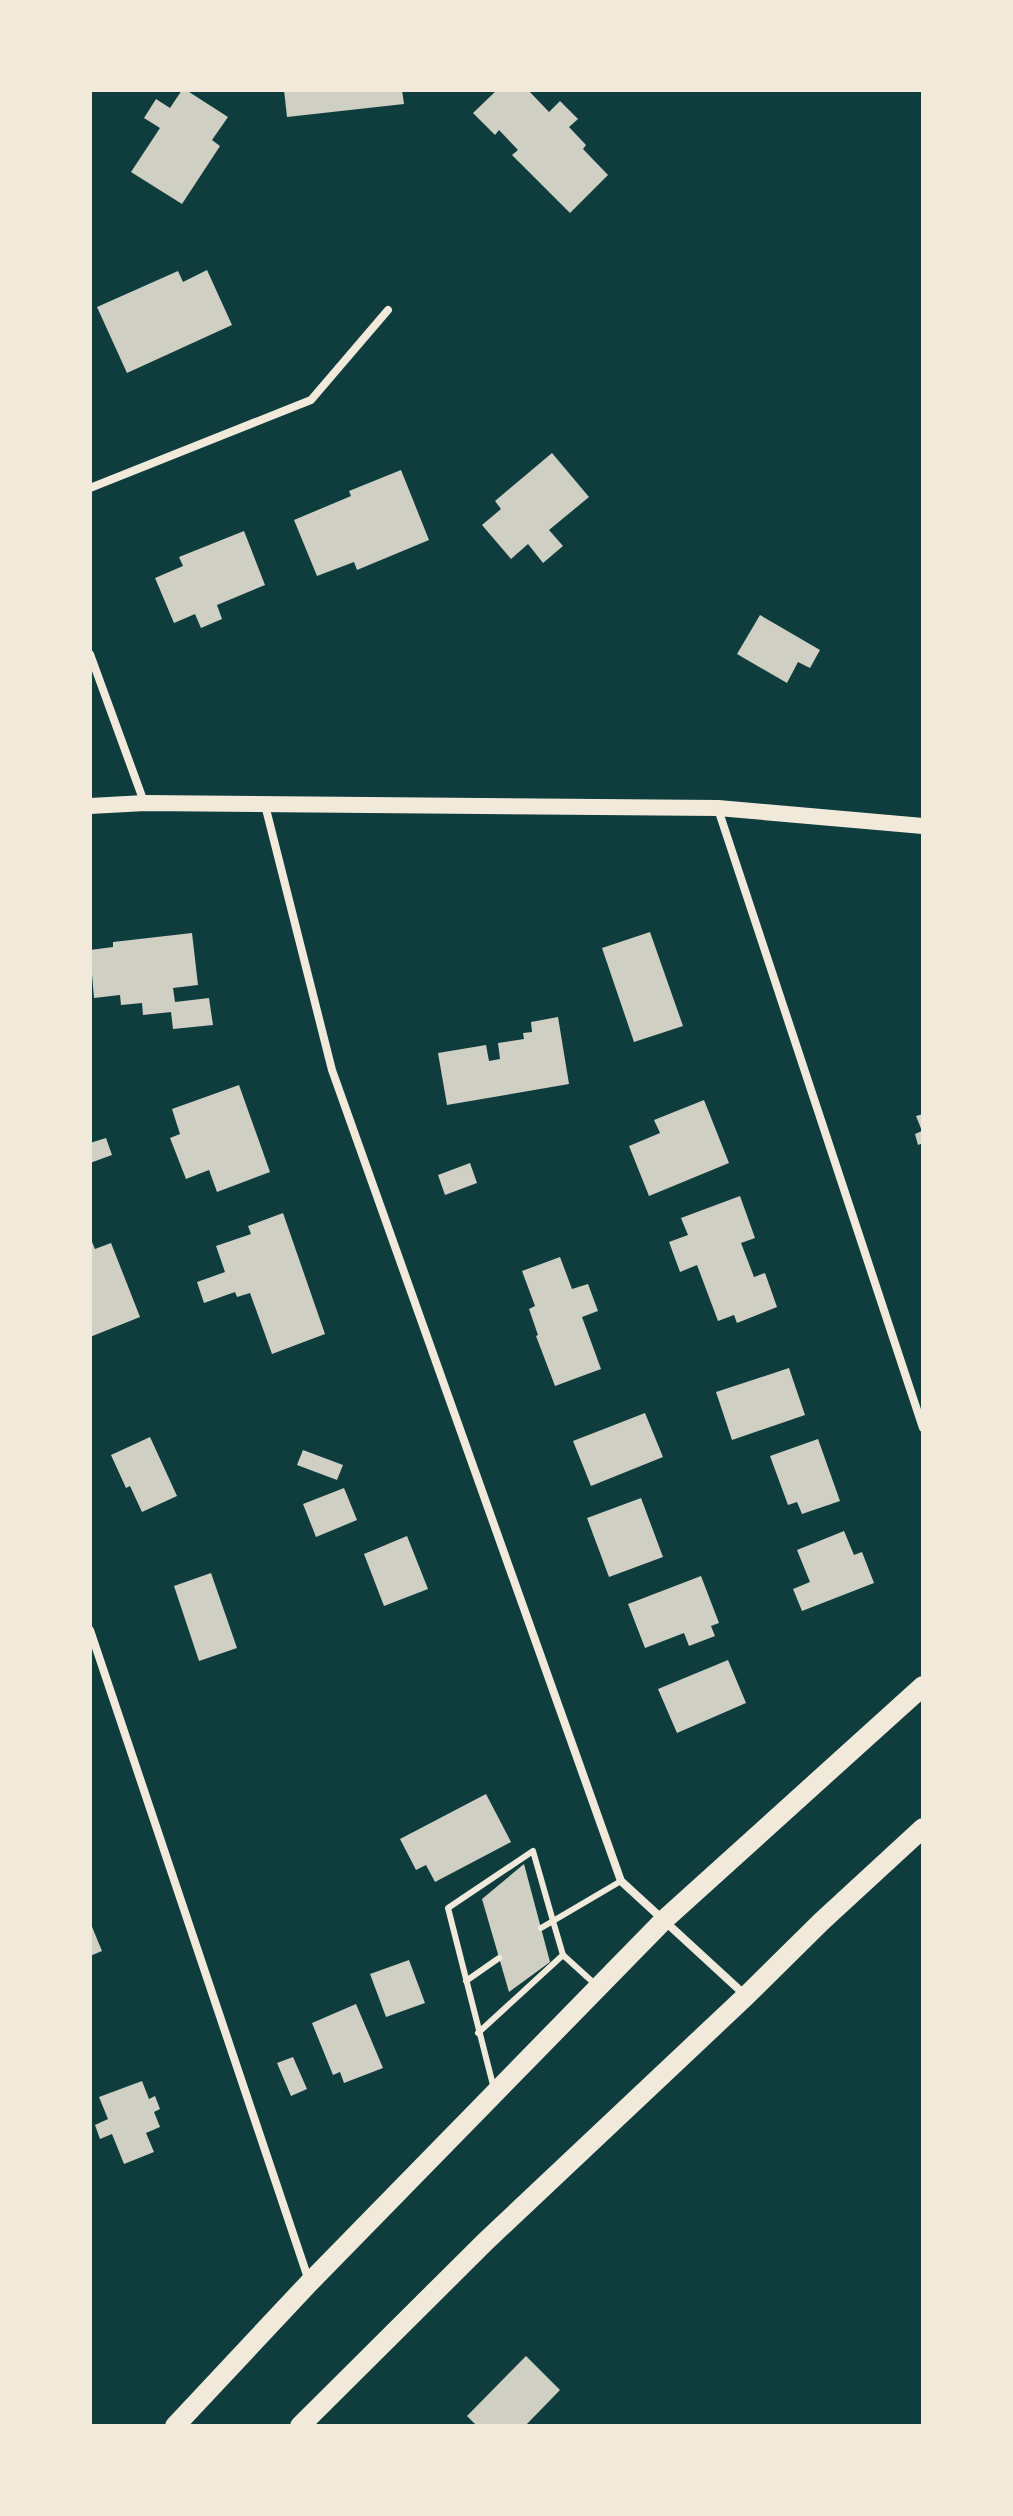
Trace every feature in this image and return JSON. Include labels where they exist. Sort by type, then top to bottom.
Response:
[{"type":"main road","points":[[90,806],[145,803],[718,808],[923,826]]},
{"type":"main road","points":[[175,2426],[310,2282],[664,1920],[923,1686]]},
{"type":"main road","points":[[300,2426],[486,2241],[923,1828]]},
{"type":"street","points":[[90,488],[311,400],[388,310]]},
{"type":"street","points":[[90,654],[145,803]]},
{"type":"street","points":[[265,805],[332,1070],[621,1881],[746,1996]]},
{"type":"street","points":[[718,808],[923,1428]]},
{"type":"street","points":[[90,1630],[310,2282]]},
{"type":"lane","points":[[495,2093],[448,1908],[533,1851],[563,1955],[598,1987]]},
{"type":"lane","points":[[541,1928],[621,1881]]},
{"type":"lane","points":[[478,2033],[563,1955]]},
{"type":"lane","points":[[466,1981],[499,1958]]},
{"type":"building","points":[[182,90],[228,117],[212,140],[220,146],[182,204],[131,172],[160,128],[144,118],[156,99],[170,108]]},
{"type":"building","points":[[284,90],[402,90],[404,104],[287,117]]},
{"type":"building","points":[[497,90],[528,90],[549,112],[560,101],[578,119],[569,127],[586,145],[583,149],[608,175],[570,213],[512,155],[518,150],[499,130],[495,135],[473,113]]},
{"type":"building","points":[[207,270],[232,325],[127,373],[97,307],[178,271],[183,282]]},
{"type":"building","points":[[552,453],[589,497],[549,530],[563,546],[543,563],[528,544],[511,559],[482,525],[501,509],[495,501]]},
{"type":"building","points":[[401,470],[429,540],[357,570],[354,562],[317,576],[294,520],[351,496],[349,491]]},
{"type":"building","points":[[244,531],[265,585],[217,605],[222,619],[201,628],[195,614],[174,623],[155,578],[183,566],[179,557]]},
{"type":"building","points":[[760,615],[820,650],[810,668],[798,662],[787,683],[737,654]]},
{"type":"building","points":[[650,932],[683,1026],[634,1042],[602,948]]},
{"type":"building","points":[[192,933],[198,985],[173,988],[175,1002],[209,998],[213,1025],[173,1029],[171,1012],[143,1015],[142,1003],[121,1005],[120,995],[94,998],[90,950],[113,947],[113,942]]},
{"type":"building","points":[[558,1017],[569,1084],[447,1105],[438,1053],[486,1045],[489,1061],[500,1059],[498,1043],[524,1039],[523,1033],[532,1032],[531,1022]]},
{"type":"building","points":[[239,1085],[270,1172],[217,1192],[209,1170],[186,1179],[170,1138],[180,1134],[172,1109]]},
{"type":"building","points":[[704,1100],[729,1163],[649,1196],[629,1146],[660,1133],[654,1120]]},
{"type":"building","points":[[923,1114],[923,1143],[918,1145],[915,1134],[922,1131],[916,1116]]},
{"type":"building","points":[[106,1138],[112,1155],[90,1163],[90,1143]]},
{"type":"building","points":[[470,1163],[477,1183],[445,1195],[438,1175]]},
{"type":"building","points":[[740,1196],[755,1238],[741,1243],[754,1277],[765,1273],[777,1307],[737,1323],[734,1315],[718,1321],[697,1265],[680,1272],[669,1242],[688,1235],[681,1218]]},
{"type":"building","points":[[283,1213],[325,1334],[272,1354],[250,1293],[237,1297],[235,1292],[204,1303],[197,1282],[225,1272],[216,1246],[251,1234],[248,1226]]},
{"type":"building","points":[[90,1237],[95,1249],[111,1243],[140,1317],[90,1337]]},
{"type":"building","points":[[560,1257],[572,1289],[588,1284],[598,1311],[582,1317],[601,1369],[555,1386],[536,1336],[529,1309],[535,1306],[522,1271]]},
{"type":"building","points":[[789,1368],[805,1415],[732,1440],[716,1392]]},
{"type":"building","points":[[645,1413],[663,1457],[591,1486],[573,1441]]},
{"type":"building","points":[[150,1437],[177,1496],[142,1512],[130,1486],[126,1488],[111,1455]]},
{"type":"building","points":[[818,1439],[840,1501],[802,1514],[797,1502],[788,1505],[770,1456]]},
{"type":"building","points":[[303,1450],[343,1465],[337,1480],[297,1465]]},
{"type":"building","points":[[344,1488],[357,1520],[316,1537],[303,1504]]},
{"type":"building","points":[[641,1498],[663,1557],[609,1577],[587,1518]]},
{"type":"building","points":[[844,1531],[854,1555],[862,1552],[874,1583],[802,1611],[793,1589],[810,1582],[797,1550]]},
{"type":"building","points":[[407,1536],[428,1589],[384,1606],[364,1554]]},
{"type":"building","points":[[211,1573],[237,1648],[199,1661],[174,1586]]},
{"type":"building","points":[[701,1576],[719,1623],[711,1626],[715,1636],[689,1646],[684,1633],[645,1648],[628,1604]]},
{"type":"building","points":[[728,1660],[746,1703],[677,1733],[658,1689]]},
{"type":"building","points":[[486,1794],[511,1842],[435,1882],[426,1865],[416,1870],[400,1839]]},
{"type":"building","points":[[524,1864],[550,1962],[509,1992],[482,1899]]},
{"type":"building","points":[[90,1922],[102,1951],[90,1956]]},
{"type":"building","points":[[409,1960],[425,2003],[386,2017],[370,1974]]},
{"type":"building","points":[[356,2004],[383,2068],[344,2083],[340,2072],[333,2075],[312,2023]]},
{"type":"building","points":[[293,2057],[307,2089],[291,2096],[277,2063]]},
{"type":"building","points":[[142,2081],[149,2099],[155,2096],[160,2109],[154,2112],[160,2127],[146,2133],[154,2152],[124,2164],[112,2134],[100,2139],[95,2125],[108,2119],[99,2097]]},
{"type":"building","points":[[526,2356],[560,2390],[525,2426],[477,2426],[467,2416]]}]
